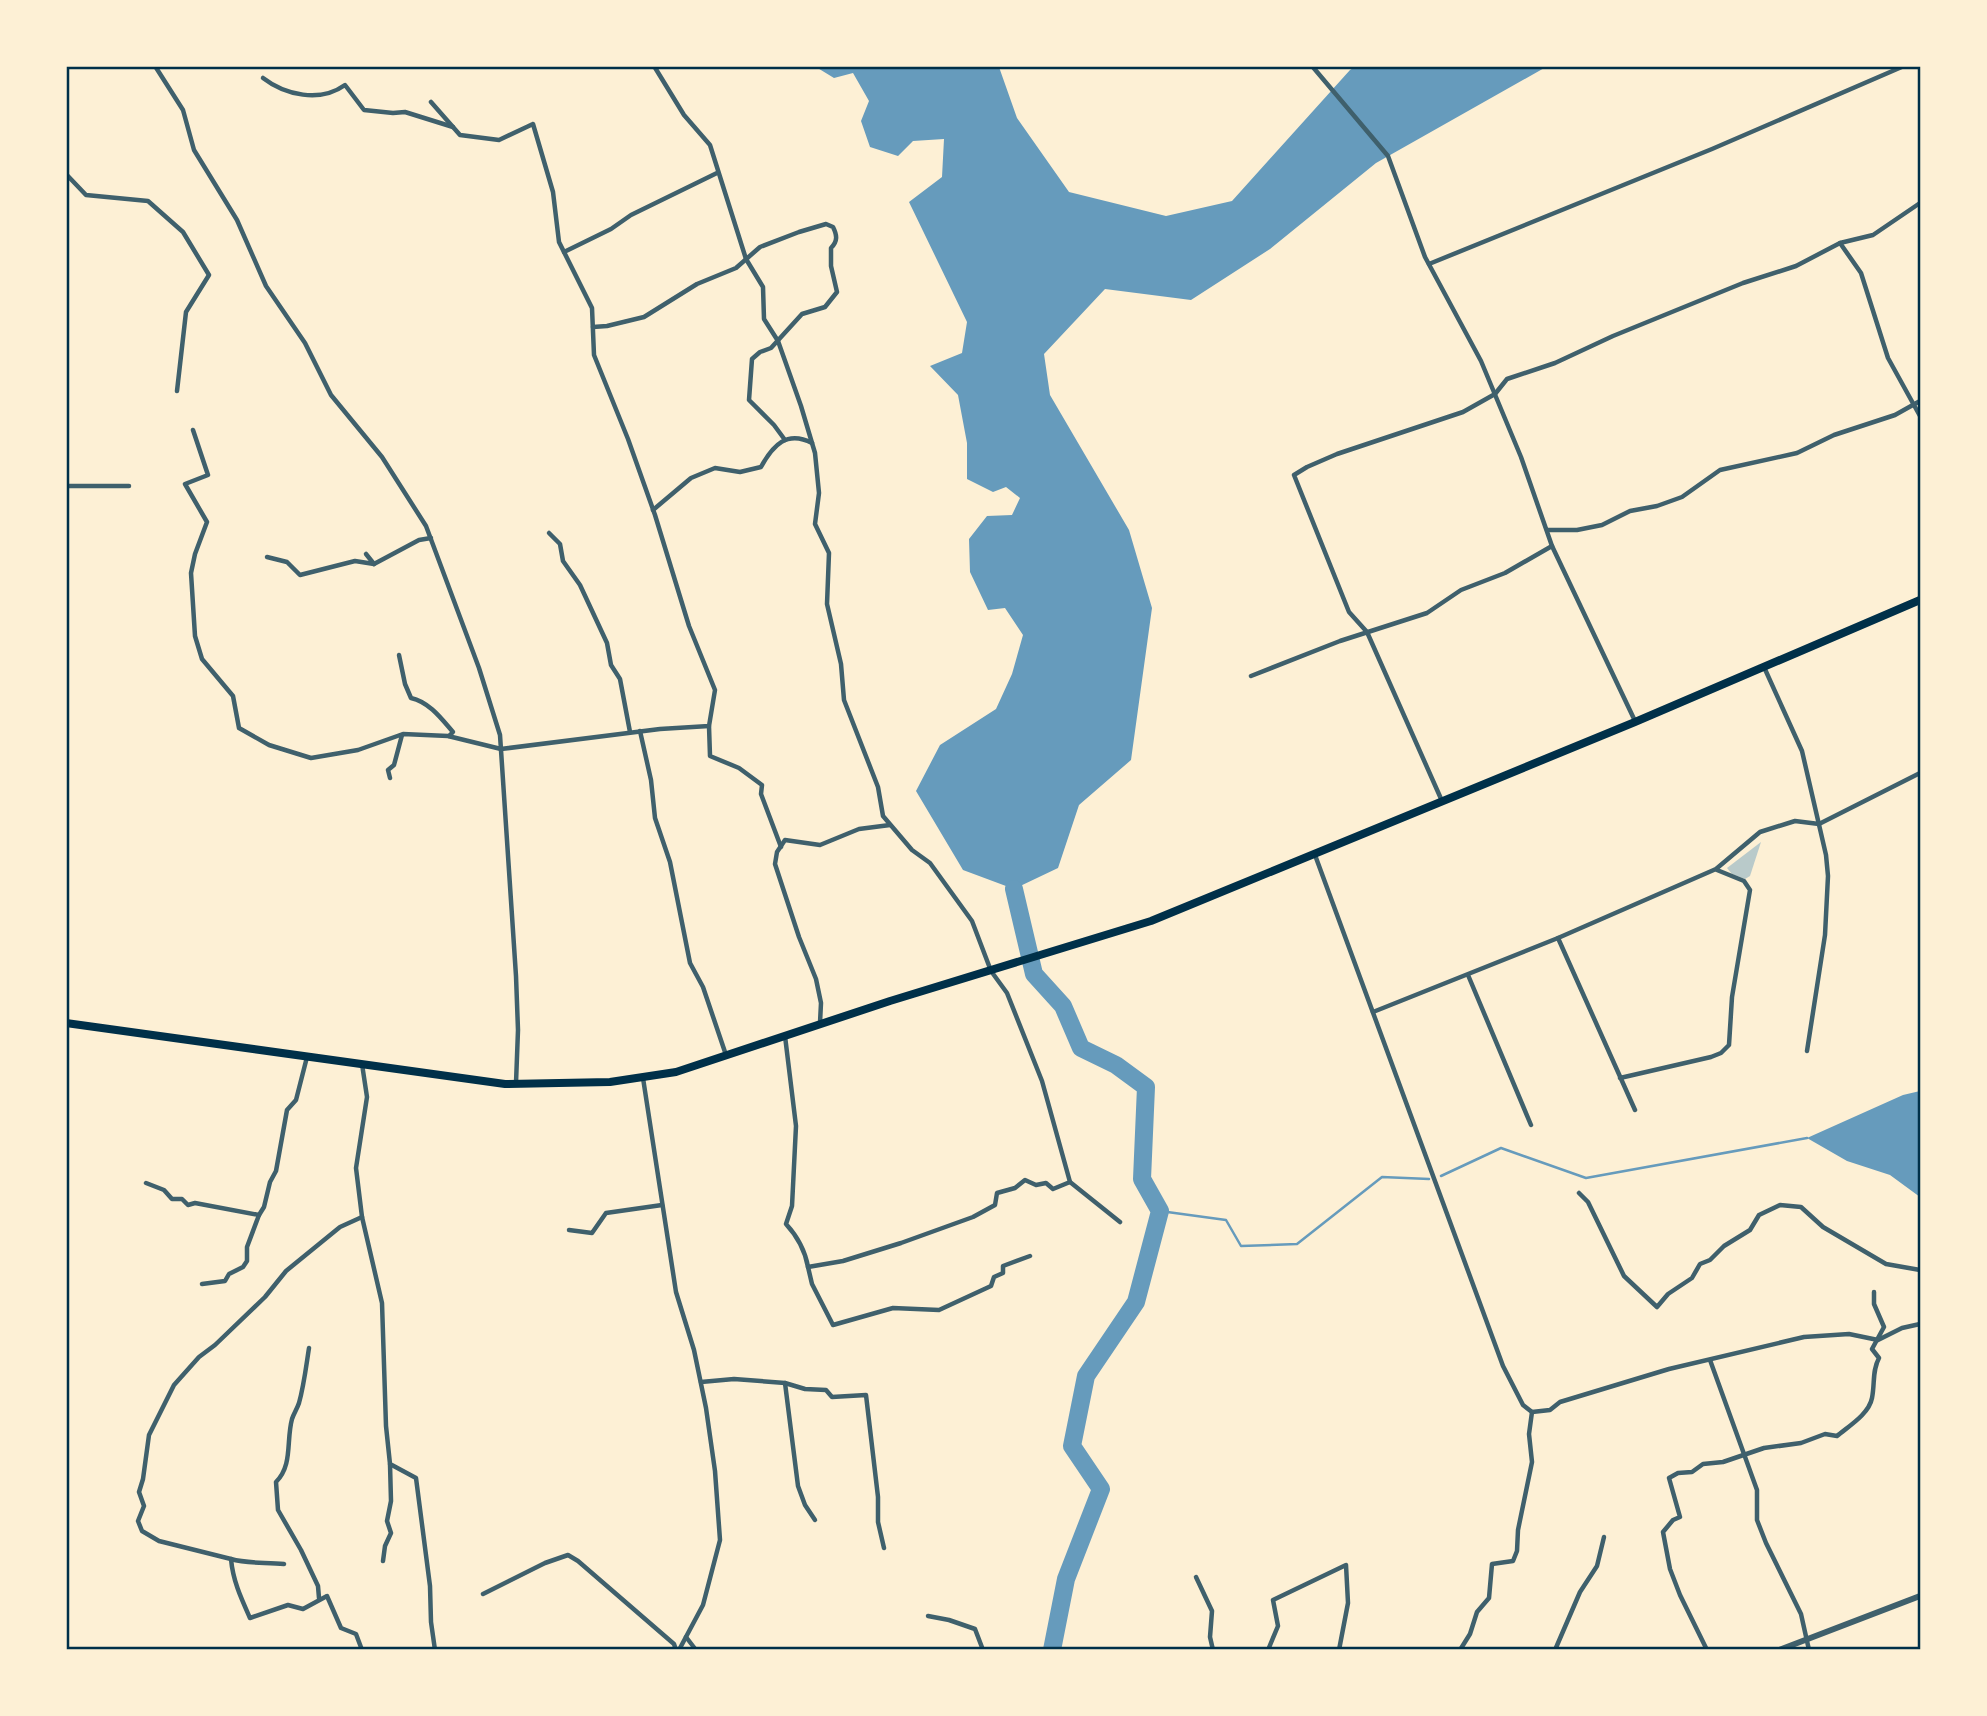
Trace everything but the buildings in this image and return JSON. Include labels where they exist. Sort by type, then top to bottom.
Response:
[{"type":"main road","points":[[66,1023],[516,1084],[610,1082],[676,1072],[820,1024],[1152,922],[1635,722],[1920,600]]},
{"type":"street","points":[[155,66],[183,110],[194,150],[237,220],[266,286],[305,343],[331,395],[382,457],[426,526],[479,668],[500,735],[518,1030],[516,1084]]},
{"type":"street","points":[[654,66],[684,115],[710,145],[746,259],[763,287],[764,318],[778,341],[812,443],[819,493],[815,524],[829,552],[828,604],[841,664],[844,700],[877,787],[883,816],[912,850],[930,863],[972,921],[991,971],[1007,993],[1042,1082],[1070,1182],[1120,1222]]},
{"type":"street","points":[[1312,66],[1388,156],[1429,264],[1481,361],[1495,394],[1521,457],[1552,546],[1635,722]]},
{"type":"street","points":[[1429,264],[1712,149],[1904,66]]},
{"type":"street","points":[[263,78],[277,88],[298,95],[325,93],[345,85],[363,110],[405,112],[453,128]]},
{"type":"street","points":[[431,102],[460,135],[499,140],[533,124],[552,192],[559,242],[592,308],[594,355],[628,439],[689,626],[715,690],[709,726],[710,756],[739,768],[762,785],[761,794],[781,846]]},
{"type":"street","points":[[564,252],[611,229],[631,215],[718,173]]},
{"type":"street","points":[[66,174],[86,195],[148,201],[183,232],[209,275],[186,312],[177,391]]},
{"type":"street","points":[[1442,802],[1367,632],[1349,612],[1294,475],[1337,454],[1463,412],[1495,394],[1507,379],[1555,363],[1613,335],[1743,283],[1796,265],[1840,243],[1873,235],[1920,203]]},
{"type":"street","points":[[593,327],[644,317],[697,284],[736,268],[760,247],[826,224],[833,227],[837,235],[831,248],[831,266],[837,292],[825,307],[802,314],[778,341],[752,359],[749,400],[785,440]]},
{"type":"street","points":[[1840,243],[1861,274],[1888,358],[1917,402],[1920,416]]},
{"type":"street","points":[[1547,530],[1577,530],[1602,525],[1630,511],[1657,506],[1682,497],[1720,470],[1797,453],[1834,435],[1895,415],[1917,402]]},
{"type":"street","points":[[193,429],[208,475],[185,484],[207,522],[191,573],[195,636],[202,659],[233,696],[239,728],[269,745],[311,758],[358,750],[403,734],[448,736],[501,749],[630,732],[709,726]]},
{"type":"street","points":[[653,510],[691,478],[715,468],[740,472],[761,467],[769,453],[785,440],[802,438],[812,443]]},
{"type":"street","points":[[66,486],[129,486]]},
{"type":"street","points":[[549,533],[560,544],[563,561],[580,585],[607,643],[611,665],[620,679],[630,732]]},
{"type":"street","points":[[267,556],[287,562],[300,575],[355,561],[374,565],[419,540],[431,538]]},
{"type":"street","points":[[1251,676],[1367,632],[1427,613],[1461,590],[1504,573],[1552,546]]},
{"type":"street","points":[[366,554],[374,565]]},
{"type":"street","points":[[399,655],[407,692],[411,698],[422,701],[444,721],[453,732],[448,736]]},
{"type":"street","points":[[1764,667],[1802,751],[1826,855],[1828,876],[1825,935],[1807,1051]]},
{"type":"street","points":[[640,731],[651,780],[655,818],[670,862],[690,963],[703,987],[726,1055]]},
{"type":"street","points":[[390,778],[388,770],[394,765],[403,734]]},
{"type":"street","points":[[1373,1012],[1468,975],[1716,869],[1760,832],[1795,821],[1819,824],[1920,773]]},
{"type":"street","points":[[820,1024],[821,1003],[817,979],[799,937],[793,912],[775,864],[781,846],[785,840],[820,845],[859,829],[890,825]]},
{"type":"street","points":[[1315,855],[1503,1366],[1523,1405],[1532,1412],[1550,1410],[1560,1402],[1595,1390],[1804,1337],[1849,1334],[1878,1340],[1902,1328],[1920,1324]]},
{"type":"street","points":[[1620,1078],[1721,1054],[1729,1045],[1732,997],[1750,890],[1744,881],[1716,869]]},
{"type":"street","points":[[1558,937],[1635,1110]]},
{"type":"street","points":[[1468,975],[1531,1125]]},
{"type":"street","points":[[785,1036],[796,1126],[792,1206],[786,1224],[805,1253],[812,1284],[833,1325],[893,1308],[939,1310],[991,1286],[993,1277],[1003,1273],[1003,1266],[1030,1256]]},
{"type":"street","points":[[202,1284],[225,1281],[247,1261],[247,1247],[276,1171],[287,1110],[296,1100],[307,1056]]},
{"type":"street","points":[[362,1064],[367,1097],[356,1168],[362,1217],[382,1303],[386,1426],[390,1464],[391,1501],[387,1521],[391,1533],[385,1546],[383,1561]]},
{"type":"street","points":[[483,1594],[568,1555],[642,1615],[678,1650],[703,1605],[720,1540],[715,1471],[701,1382],[676,1292],[643,1077]]},
{"type":"street","points":[[808,1268],[843,1261],[973,1217],[995,1205],[997,1193],[1015,1188],[1025,1180],[1036,1185],[1046,1183],[1054,1189],[1070,1182]]},
{"type":"street","points":[[146,1183],[153,1188],[164,1190],[172,1199],[182,1199],[188,1205],[195,1203],[259,1215]]},
{"type":"street","points":[[1579,1193],[1588,1202],[1624,1276],[1657,1307],[1668,1294],[1692,1278],[1700,1264],[1710,1260],[1724,1246],[1750,1230],[1759,1216],[1780,1205],[1801,1207],[1823,1227],[1886,1264],[1920,1270]]},
{"type":"street","points":[[569,1230],[592,1233],[606,1213],[662,1205]]},
{"type":"street","points":[[284,1564],[262,1561],[245,1563],[159,1541],[142,1531],[138,1521],[144,1506],[139,1492],[144,1479],[149,1435],[173,1385],[199,1357],[265,1297],[286,1271],[340,1227],[362,1217]]},
{"type":"street","points":[[1707,1650],[1670,1569],[1663,1532],[1673,1520],[1680,1517],[1669,1478],[1678,1473],[1692,1472],[1703,1464],[1723,1462],[1764,1448],[1801,1443],[1825,1434],[1837,1436],[1863,1415],[1872,1401],[1874,1368],[1879,1358],[1872,1349],[1884,1327],[1874,1304],[1874,1292]]},
{"type":"street","points":[[309,1348],[304,1383],[292,1418],[290,1446],[282,1476],[276,1482],[275,1493],[278,1510],[301,1550],[318,1586],[320,1598]]},
{"type":"street","points":[[1710,1360],[1757,1490],[1757,1520],[1801,1614],[1809,1650]]},
{"type":"street","points":[[701,1382],[734,1379],[785,1383],[805,1389],[826,1390],[832,1397],[866,1395],[878,1497],[878,1522],[884,1548]]},
{"type":"street","points":[[785,1383],[798,1486],[805,1505],[815,1520]]},
{"type":"street","points":[[1460,1650],[1470,1634],[1477,1612],[1489,1598],[1492,1564],[1513,1561],[1517,1551],[1518,1530],[1532,1462],[1529,1434],[1532,1412]]},
{"type":"street","points":[[390,1464],[416,1478],[426,1546],[435,1650]]},
{"type":"street","points":[[1555,1650],[1580,1591],[1597,1566],[1604,1536]]},
{"type":"street","points":[[231,1559],[232,1574],[250,1618],[288,1605],[303,1609],[327,1596],[341,1628],[356,1634],[362,1650]]},
{"type":"street","points":[[1268,1650],[1278,1626],[1273,1600],[1346,1565],[1348,1603],[1339,1650]]},
{"type":"street","points":[[1196,1577],[1212,1611],[1210,1637],[1213,1650]]},
{"type":"street","points":[[1779,1650],[1920,1596]]},
{"type":"street","points":[[928,1616],[975,1629],[983,1650]]},
{"type":"street","points":[[686,1637],[696,1650]]},
{"type":"shaded area","points":[[1761,842],[1750,876],[1745,879],[1732,874],[1727,868]]},
{"type":"water","points":[[816,67],[999,67],[1017,118],[1069,192],[1166,216],[1232,201],[1355,67],[1546,67],[1376,163],[1270,249],[1191,300],[1105,289],[1044,354],[1050,395],[1129,530],[1152,608],[1131,760],[1079,805],[1058,868],[1014,889],[963,870],[916,791],[940,745],[996,709],[1012,674],[1023,635],[1005,608],[988,610],[970,572],[969,539],[987,516],[1012,515],[1020,498],[1006,487],[993,492],[967,479],[967,443],[958,395],[930,366],[962,353],[967,322],[909,202],[942,177],[944,139],[913,141],[898,156],[870,147],[861,121],[869,101],[853,73],[834,78]]},
{"type":"water","points":[[1920,1091],[1920,1197],[1890,1175],[1847,1161],[1807,1138],[1903,1095]]},
{"type":"waterway","points":[[1014,889],[1034,974],[1063,1006],[1081,1048],[1116,1065],[1146,1087],[1142,1179],[1160,1211],[1136,1302],[1086,1376],[1072,1446],[1101,1489],[1066,1579],[1052,1650]]},
{"type":"waterway","points":[[1441,1176],[1501,1148],[1586,1178],[1807,1138]]},
{"type":"waterway","points":[[1160,1211],[1226,1220],[1241,1246],[1297,1244],[1382,1177],[1429,1179]]}]
